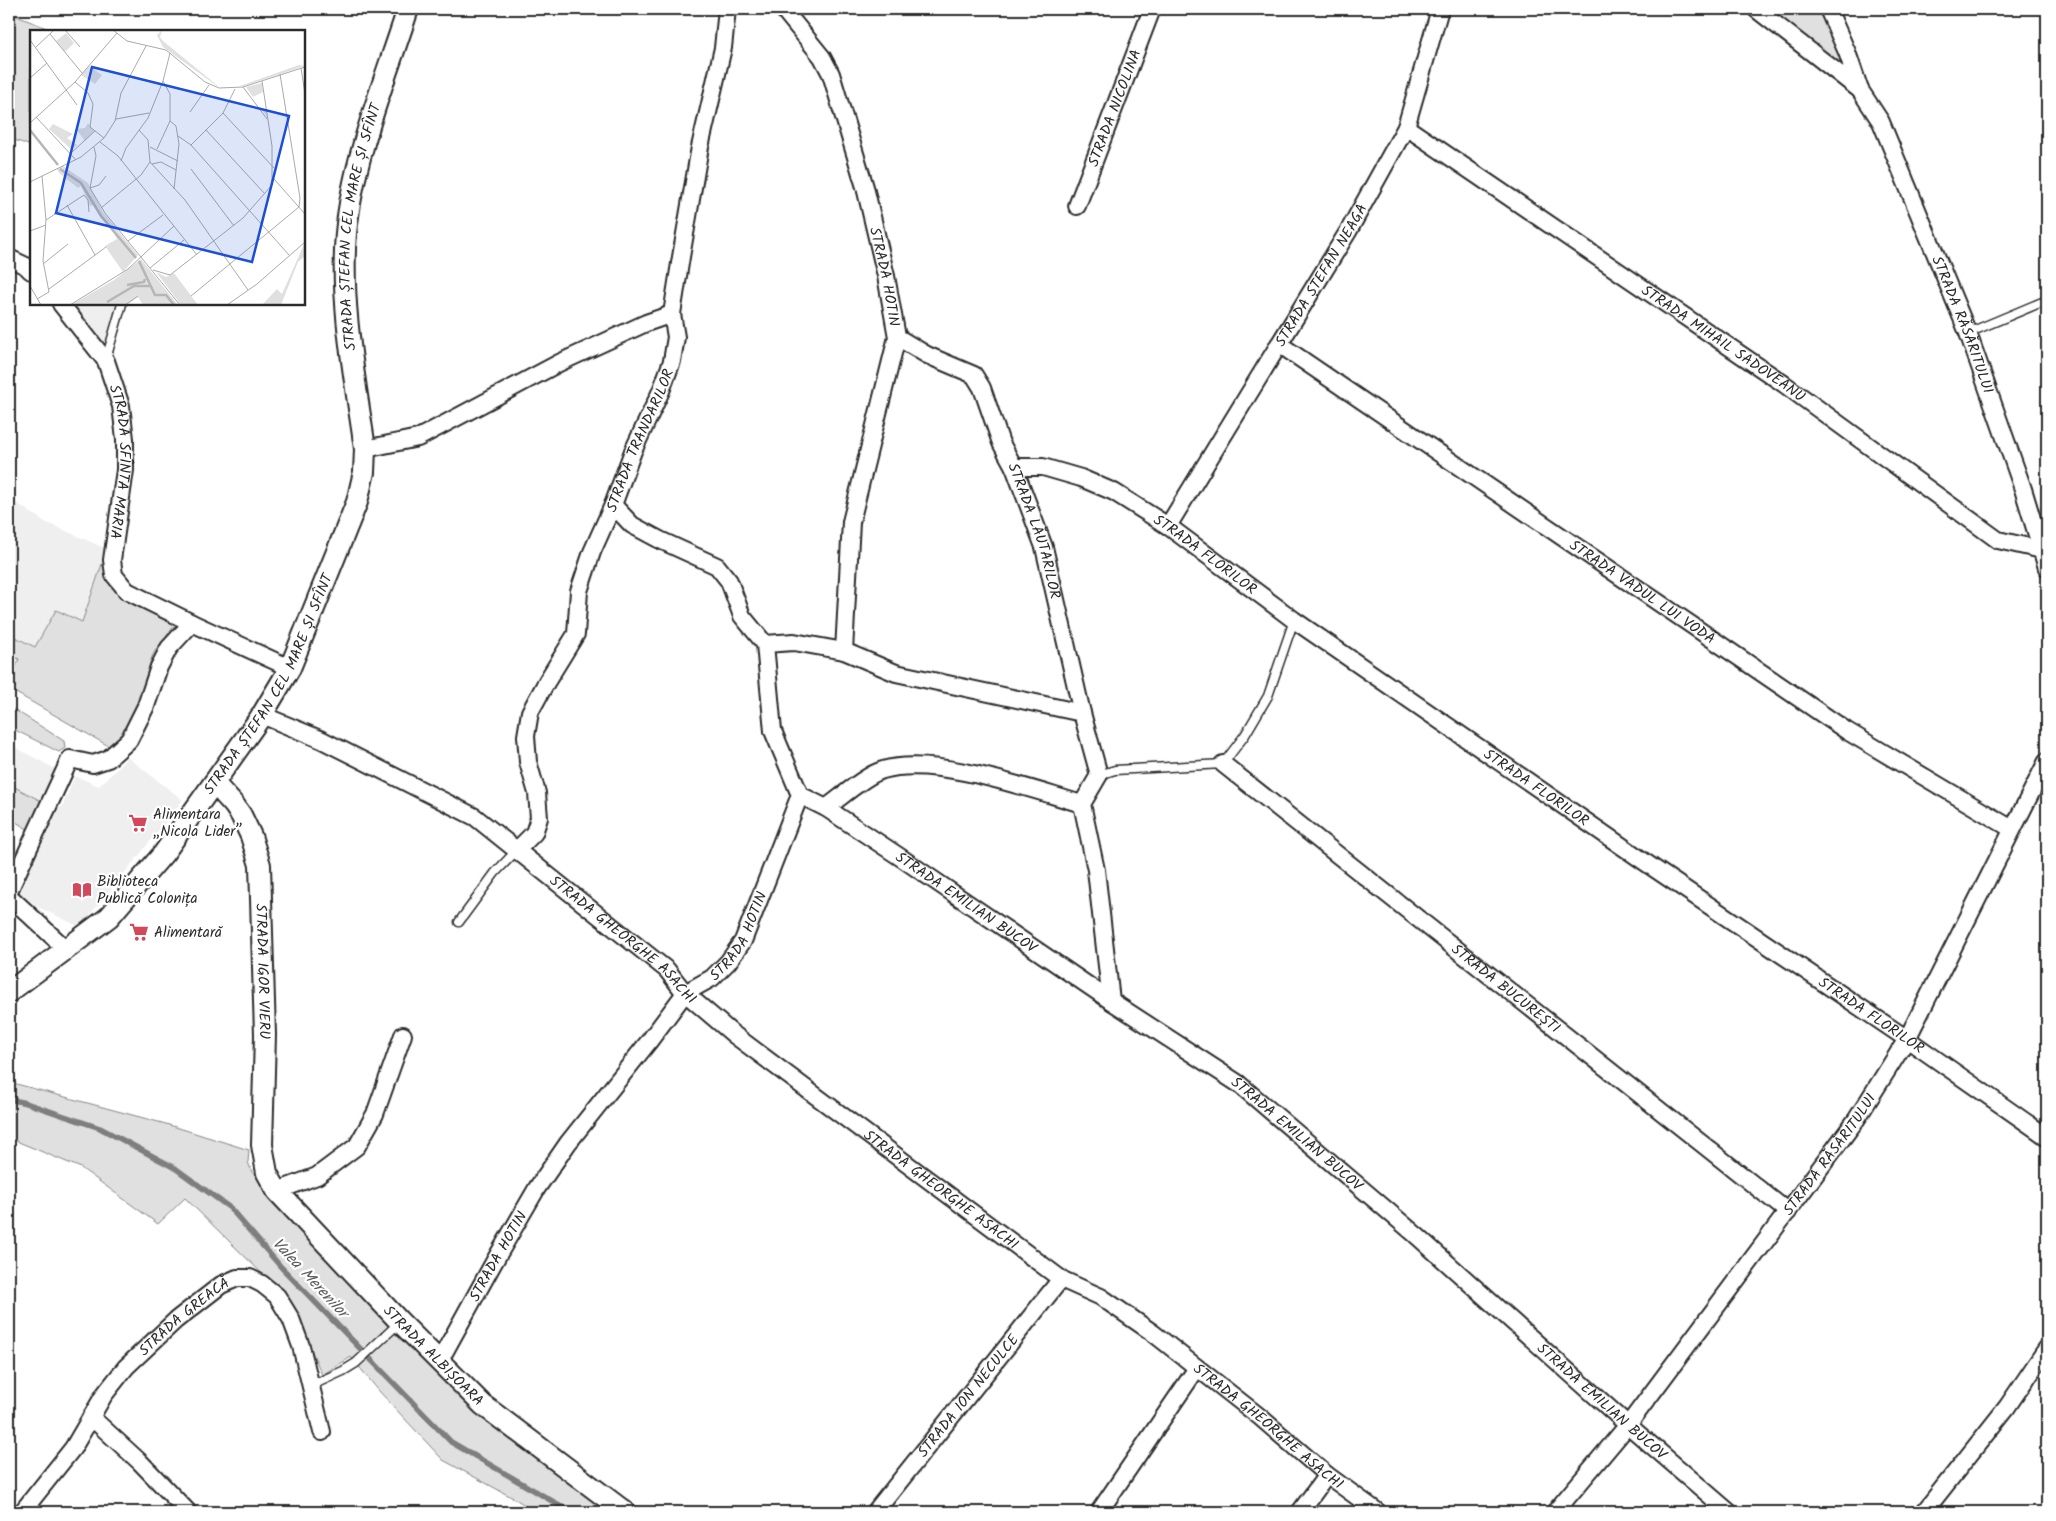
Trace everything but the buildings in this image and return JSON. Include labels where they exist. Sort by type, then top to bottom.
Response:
[{"type":"street","name":"STRADA ȘTEFAN CEL MARE ȘI SFÎNT","points":[[9,992],[110,917],[164,852],[214,783],[262,715],[290,668],[357,502],[364,472],[365,449],[346,300],[346,233],[352,186],[408,9]]},
{"type":"street","name":"STRADA TRANDARILOR","points":[[517,850],[534,834],[539,818],[537,793],[528,762],[526,736],[530,712],[576,634],[579,591],[592,552],[613,506],[633,451],[661,391],[672,361],[676,337],[672,314],[700,147],[723,48],[728,9]]},
{"type":"street","name":"STRADA HOTIN","points":[[783,9],[822,57],[831,74],[865,187],[886,276],[897,338],[851,522],[844,651]]},
{"type":"street","name":"STRADA NICOLINA","points":[[1077,206],[1152,9]]},
{"type":"street","name":"STRADA ȘTEFAN NEAGA","points":[[1168,526],[1349,230],[1406,127],[1440,9]]},
{"type":"street","name":"STRADA RĂSĂRITULUI","points":[[1756,9],[1860,90]]},
{"type":"street","name":"STRADA RĂSĂRITULUI","points":[[1828,9],[1847,52],[1860,90],[1881,122],[1968,333],[2023,489],[2047,568]]},
{"type":"street","name":"STRADA MIHAIL SADOVEANU","points":[[1406,127],[1784,384],[1998,540],[2042,550]]},
{"type":"street","points":[[9,258],[30,270]]},
{"type":"street","name":"STRADA SFÎNTA MARIA","points":[[62,305],[106,361],[121,406],[125,439],[125,470],[112,560],[114,575],[127,591],[290,668]]},
{"type":"street","points":[[365,449],[418,438],[560,364],[646,323],[672,314]]},
{"type":"street","name":"STRADA LĂUTARILOR","points":[[897,338],[927,356],[974,375],[982,388],[1001,443],[1014,467],[1044,547],[1082,713],[1099,775]]},
{"type":"street","name":"STRADA VADUL LUI VODĂ","points":[[1279,344],[1848,731],[2012,829]]},
{"type":"street","name":"STRADA FLORILOR","points":[[1014,467],[1043,467],[1081,478],[1114,492],[1168,526],[1294,620],[1655,869],[1907,1039],[2047,1137]]},
{"type":"street","points":[[613,506],[632,525],[717,566],[729,581],[742,616],[765,644],[773,731],[800,795]]},
{"type":"street","points":[[9,891],[70,759],[93,764],[108,759],[129,740],[146,706],[159,667],[169,648],[192,623]]},
{"type":"street","points":[[765,644],[794,642],[844,651],[896,674],[1082,713]]},
{"type":"street","name":"STRADA GHEORGHE ASACHI","points":[[262,715],[322,740],[475,816],[667,970],[685,993],[733,1034],[1061,1279],[1101,1297],[1153,1333],[1260,1417],[1327,1475],[1378,1512]]},
{"type":"street","name":"STRADA RĂSĂRITULUI","points":[[1556,1512],[1628,1425],[1856,1120],[1907,1039],[2047,761]]},
{"type":"street","name":"STRADA BUCUREȘTI","points":[[1224,764],[1788,1212]]},
{"type":"street","points":[[826,808],[882,770],[910,765],[937,767],[1001,781],[1082,804]]},
{"type":"street","points":[[1099,775],[1082,804],[1096,870],[1111,1000]]},
{"type":"street","name":"STRADA IGOR VIERU","points":[[214,783],[234,805],[241,816],[251,836],[260,865],[265,1035],[262,1145],[267,1173]]},
{"type":"street","name":"STRADA HOTIN","points":[[439,1362],[494,1262],[538,1188],[568,1143],[685,993],[712,978],[728,962],[742,941],[800,795]]},
{"type":"street","name":"STRADA EMILIAN BUCOV","points":[[800,795],[826,808],[1239,1084],[1416,1235],[1628,1425],[1729,1512]]},
{"type":"street","points":[[9,896],[66,950]]},
{"type":"street","points":[[276,1191],[317,1176],[357,1146],[375,1114],[403,1035]]},
{"type":"street","name":"STRADA ALBIȘOARA","points":[[267,1173],[276,1191],[400,1322],[483,1405],[625,1512]]},
{"type":"street","name":"STRADA GREACĂ","points":[[22,1512],[73,1448],[104,1396],[126,1367],[176,1320],[221,1285],[237,1278],[250,1278],[262,1284],[277,1296],[291,1319],[302,1346],[322,1432]]},
{"type":"street","name":"STRADA ION NECULCE","points":[[874,1512],[1061,1279]]},
{"type":"street","points":[[1924,1512],[2007,1407],[2047,1348]]},
{"type":"street","points":[[1099,1512],[1197,1368]]},
{"type":"street","points":[[91,1417],[140,1462],[188,1512]]},
{"type":"street","points":[[1300,1512],[1327,1475]]},
{"type":"lane","points":[[1968,333],[2047,300]]},
{"type":"lane","points":[[106,361],[122,305]]},
{"type":"lane","points":[[1099,775],[1115,770],[1224,764],[1245,735],[1268,696],[1294,620]]},
{"type":"lane","points":[[459,922],[495,873],[517,850]]},
{"type":"lane","points":[[310,1386],[356,1363],[400,1322]]},
{"type":"shaded area","points":[[1770,9],[1821,9],[1841,52],[1841,65]]},
{"type":"shaded area","points":[[9,13],[52,30],[30,30],[30,146],[9,138]]},
{"type":"shaded area","points":[[69,305],[118,305],[104,348]]},
{"type":"shaded area","points":[[9,498],[45,522],[107,549],[82,622],[35,647],[9,634]]},
{"type":"shaded area","points":[[102,564],[126,601],[175,625],[152,657],[138,707],[128,732],[121,742],[112,748],[9,689],[9,684],[19,659],[9,654],[9,634],[35,647],[56,610],[82,622]]},
{"type":"shaded area","points":[[9,709],[15,710],[64,741],[65,748],[59,752],[9,727]]},
{"type":"shaded area","points":[[9,744],[59,771],[43,802],[15,822],[9,819]]},
{"type":"shaded area","points":[[127,757],[183,800],[80,927],[17,897],[55,809],[62,807],[75,776],[99,786]]},
{"type":"shaded area","points":[[9,784],[43,802],[29,830],[16,822],[9,834]]},
{"type":"shaded area","points":[[9,1082],[166,1124],[249,1150],[248,1162],[252,1172],[365,1295],[616,1512],[536,1512],[443,1460],[379,1391],[351,1357],[322,1375],[299,1321],[280,1291],[185,1198],[158,1224],[81,1168],[9,1138]]},
{"type":"waterway","name":"Valea Merenilor","points":[[9,1099],[100,1128],[175,1168],[230,1208],[281,1267],[451,1442],[571,1512]]},
{"type":"place","name":"Alimentara „Nicola Lider”","points":[[138,823]]},
{"type":"place","name":"Biblioteca Publică Colonița","points":[[82,890]]},
{"type":"place","name":"Alimentară","points":[[139,932]]}]
